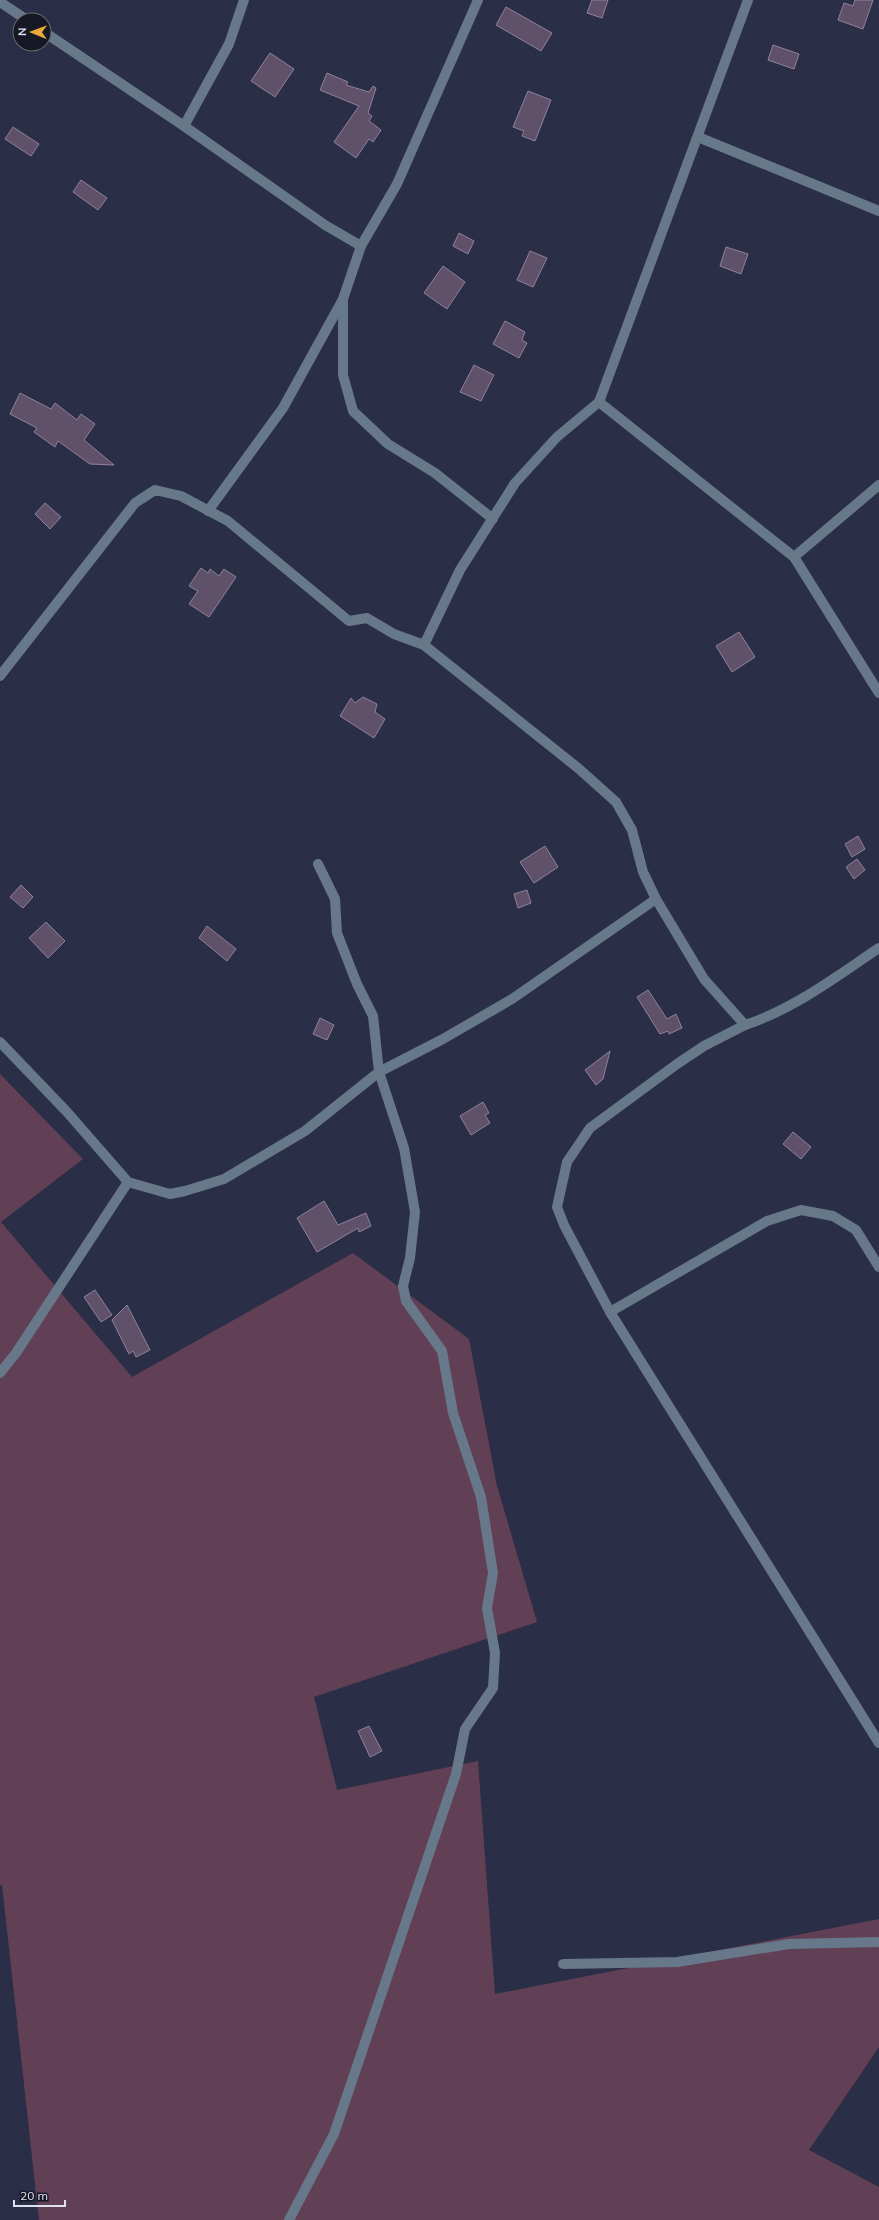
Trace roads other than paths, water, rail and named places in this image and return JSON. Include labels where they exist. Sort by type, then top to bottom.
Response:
[{"type":"street","points":[[184,126],[229,44],[244,0]]},
{"type":"street","points":[[208,511],[283,408],[343,299],[361,246],[397,184],[478,0]]},
{"type":"street","points":[[424,645],[460,570],[515,483],[537,456],[599,402],[748,0]]},
{"type":"street","points":[[0,2],[15,12]]},
{"type":"street","points":[[52,37],[184,126],[325,225],[361,246]]},
{"type":"street","points":[[698,137],[879,211]]},
{"type":"street","points":[[343,299],[343,375],[354,411],[388,444],[435,473],[493,519]]},
{"type":"street","points":[[599,402],[794,558],[879,693]]},
{"type":"street","points":[[794,558],[879,486]]},
{"type":"street","points":[[0,676],[135,503],[155,490],[181,496],[228,521],[349,621],[367,618],[394,634],[424,645],[578,768],[616,802],[632,830],[643,872],[656,900],[704,979],[745,1025]]},
{"type":"street","points":[[289,2220],[334,2134],[456,1774],[465,1729],[493,1688],[495,1653],[487,1608],[492,1573],[481,1497],[453,1413],[442,1351],[406,1301],[403,1286],[410,1258],[415,1212],[404,1148],[379,1072],[373,1016],[357,984],[337,933],[336,899],[318,864]]},
{"type":"street","points":[[0,1042],[67,1112],[128,1182],[170,1194],[224,1179],[305,1131],[379,1072],[443,1039],[512,999],[656,900]]},
{"type":"street","points":[[879,948],[806,996],[764,1019],[745,1025],[704,1046],[644,1086],[590,1128],[567,1162],[557,1207],[564,1225],[610,1312],[879,1743]]},
{"type":"street","points":[[0,1373],[16,1353],[128,1182]]},
{"type":"street","points":[[610,1312],[767,1221],[801,1210],[833,1216],[856,1230],[879,1267]]},
{"type":"street","points":[[563,1964],[677,1962],[790,1944],[879,1942]]}]
